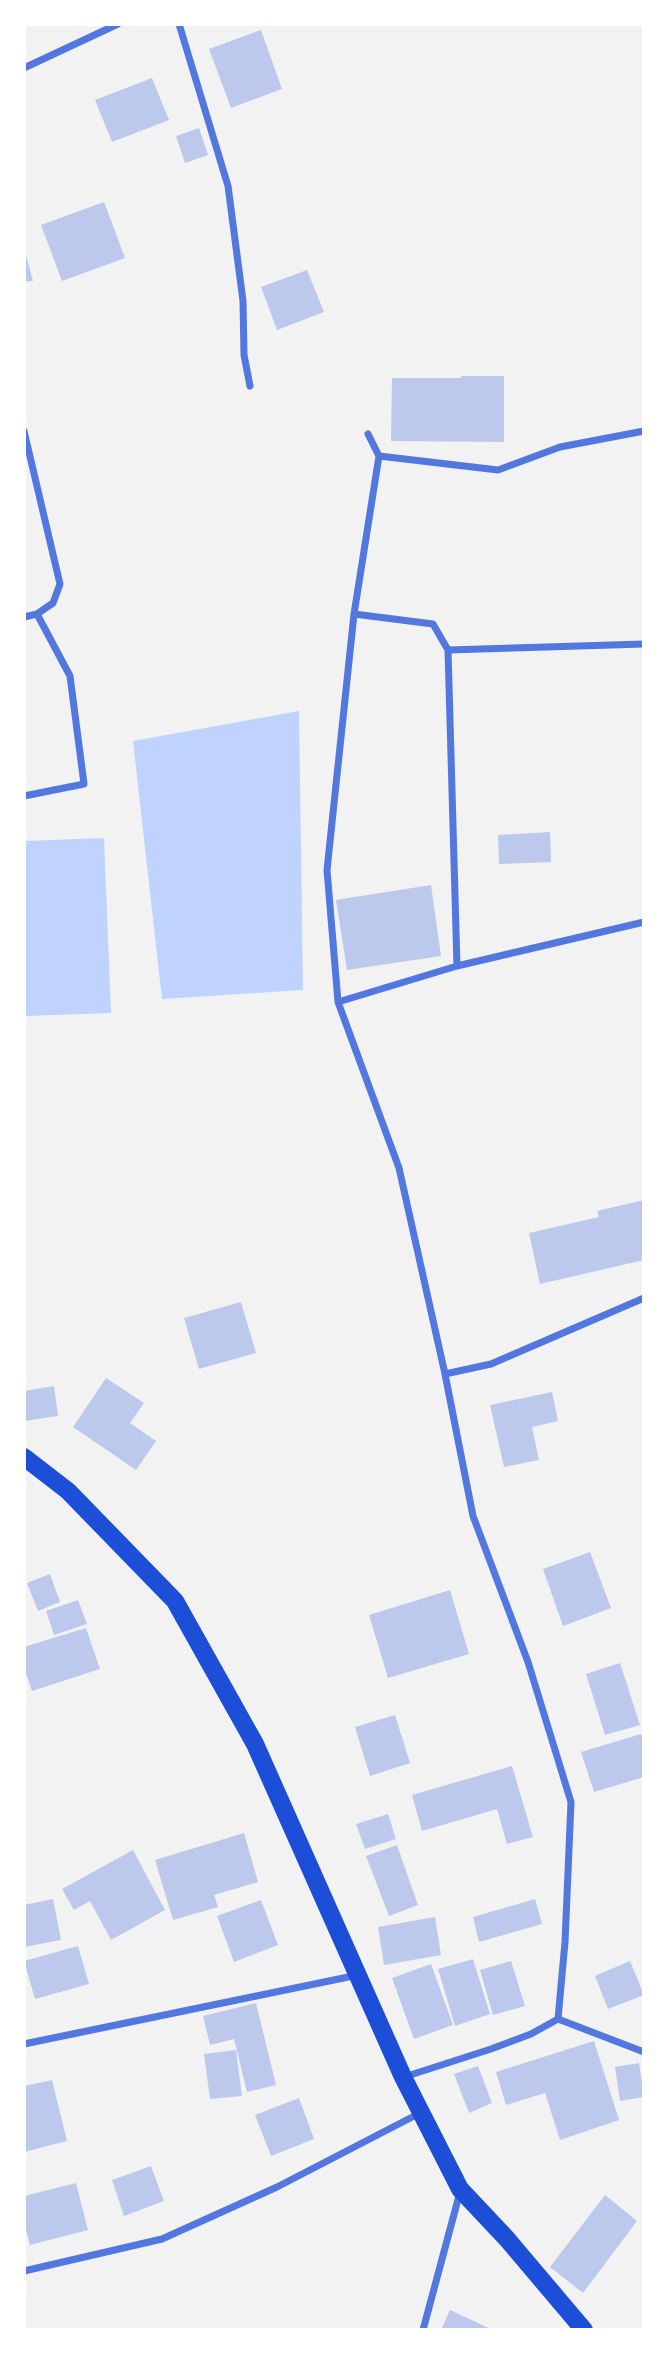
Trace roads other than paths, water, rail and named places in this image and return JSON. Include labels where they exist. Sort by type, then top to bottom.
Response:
[{"type":"main road","points":[[24,1457],[68,1491],[175,1601],[255,1744],[403,2077],[460,2189],[584,2329]]},
{"type":"street","points":[[24,68],[118,24]]},
{"type":"street","points":[[179,24],[228,186],[243,301],[244,355],[250,386]]},
{"type":"street","points":[[24,431],[60,584],[53,603],[37,614],[24,617]]},
{"type":"street","points":[[379,456],[498,470],[560,447],[643,431]]},
{"type":"street","points":[[368,434],[379,456],[354,614],[327,870],[338,1002],[399,1168],[445,1374],[473,1516],[528,1662],[571,1802],[565,1942],[558,2019]]},
{"type":"street","points":[[24,796],[84,784],[70,676],[37,614]]},
{"type":"street","points":[[354,614],[433,624],[448,650],[457,966]]},
{"type":"street","points":[[448,650],[643,644]]},
{"type":"street","points":[[338,1002],[457,966],[643,922]]},
{"type":"street","points":[[445,1374],[491,1364],[643,1298]]},
{"type":"street","points":[[24,2044],[358,1974]]},
{"type":"street","points":[[558,2019],[643,2052]]},
{"type":"street","points":[[403,2077],[491,2049],[531,2034],[558,2019]]},
{"type":"street","points":[[24,2271],[162,2239],[277,2187],[421,2112]]},
{"type":"street","points":[[422,2329],[460,2189]]},
{"type":"water","points":[[299,711],[303,990],[162,999],[133,741]]},
{"type":"water","points":[[104,838],[111,1013],[25,1016],[25,841]]}]
